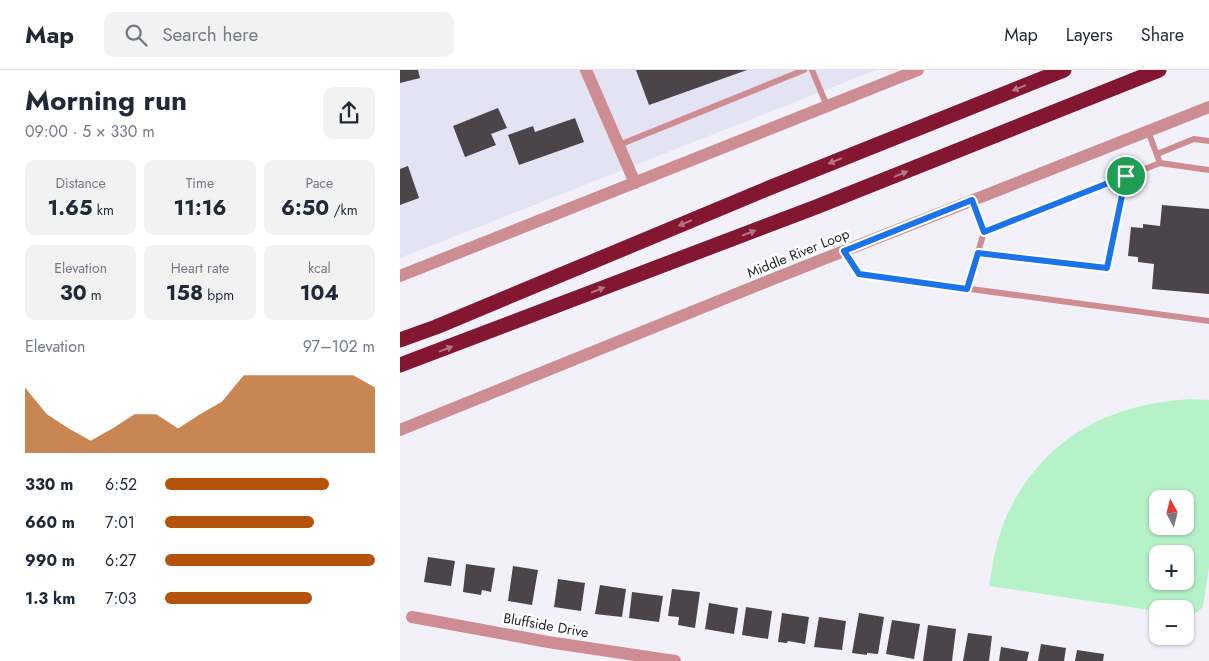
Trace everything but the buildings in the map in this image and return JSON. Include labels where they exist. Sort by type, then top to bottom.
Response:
[{"type":"highway","points":[[400,340],[503,300],[769,188],[1064,70]]},
{"type":"highway","points":[[400,365],[816,207],[1159,70]]},
{"type":"street","points":[[586,70],[635,183]]},
{"type":"street","points":[[400,276],[918,70]]},
{"type":"street","name":"Middle River Loop","points":[[400,430],[844,251],[1209,107]]},
{"type":"street","name":"Bluffside Drive","points":[[412,617],[548,642],[675,661]]},
{"type":"lane","points":[[618,145],[804,70]]},
{"type":"lane","points":[[812,70],[827,106]]},
{"type":"lane","points":[[1148,131],[1160,163]]},
{"type":"lane","points":[[1157,154],[1194,139],[1209,141]]},
{"type":"lane","points":[[984,232],[1160,163],[1209,170]]},
{"type":"lane","points":[[978,253],[1107,268],[1126,176]]},
{"type":"lane","points":[[967,289],[984,232],[972,200]]},
{"type":"lane","points":[[844,251],[859,274],[1209,322]]},
{"type":"shaded area","points":[[400,70],[876,70],[400,258]]},
{"type":"green space","points":[[1190,399],[1209,400],[1209,567],[1203,607],[1194,614],[1194,600],[1149,600],[1149,610],[989,586],[998,541],[1007,515],[1022,488],[1039,465],[1059,446],[1081,430],[1132,408],[1160,402]]},
{"type":"route","points":[[1126,176],[1107,268],[978,253],[967,289],[859,274],[844,251],[972,200],[984,232],[1126,176]]}]
